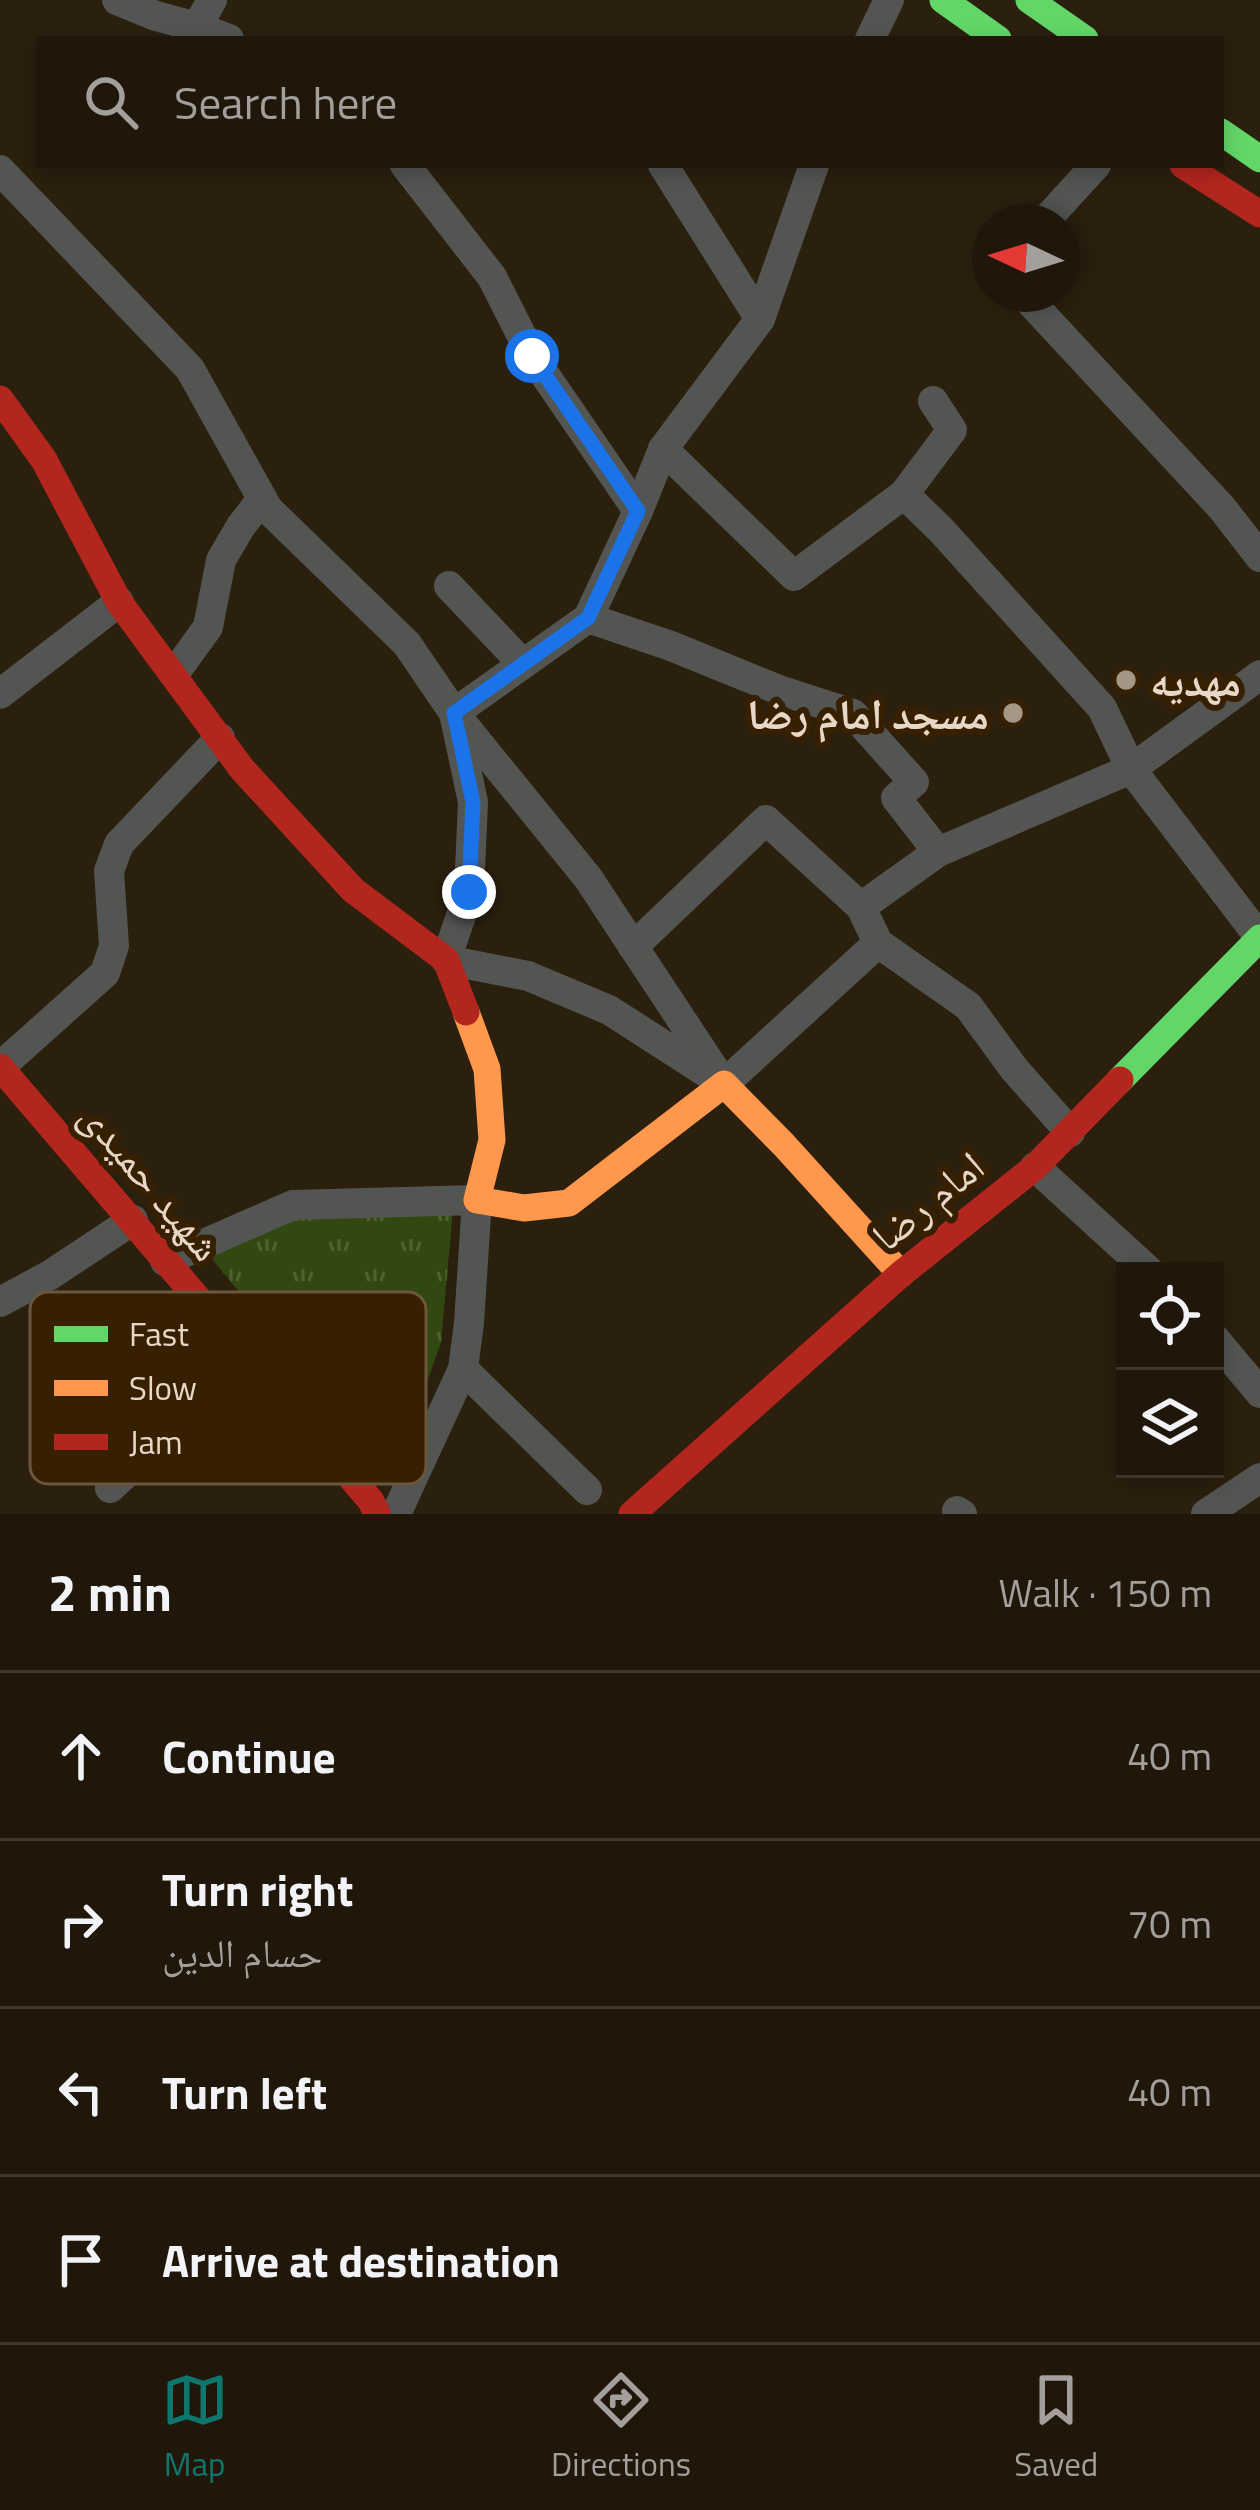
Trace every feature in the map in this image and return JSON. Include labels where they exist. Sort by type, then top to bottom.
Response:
[{"type":"main road","points":[[943,0],[994,36]]},
{"type":"main road","points":[[1029,0],[1081,36]]},
{"type":"main road","points":[[1224,134],[1260,159]]},
{"type":"main road","points":[[1188,168],[1260,214]]},
{"type":"main road","points":[[0,399],[44,460],[119,602],[242,769],[353,890],[446,959],[487,1069],[492,1140],[477,1200],[524,1208],[569,1203],[724,1084],[901,1274]]},
{"type":"main road","name":"امام رضا","points":[[632,1514],[901,1274],[1035,1167],[1260,938]]},
{"type":"main road","name":"شهید حمیدی","points":[[0,1067],[192,1292]]},
{"type":"main road","name":"شهید حمیدی","points":[[357,1484],[377,1514]]},
{"type":"street","points":[[117,0],[156,16],[204,14],[226,36]]},
{"type":"street","points":[[871,36],[889,0]]},
{"type":"street","points":[[407,168],[492,277],[532,356],[638,511]]},
{"type":"street","points":[[665,168],[760,319]]},
{"type":"street","points":[[454,713],[588,618],[663,449],[760,319],[813,168]]},
{"type":"street","points":[[1060,204],[1093,168]]},
{"type":"street","points":[[0,170],[190,369],[268,509],[407,644],[454,713],[588,878],[724,1084]]},
{"type":"street","points":[[1040,312],[1222,508],[1260,557]]},
{"type":"street","points":[[663,449],[794,576],[904,494],[952,430],[933,401]]},
{"type":"street","points":[[904,494],[1102,708],[1131,769],[1260,938]]},
{"type":"street","points":[[174,674],[208,627],[221,560],[262,499]]},
{"type":"street","points":[[449,586],[523,664]]},
{"type":"street","points":[[0,694],[119,602]]},
{"type":"street","points":[[588,618],[853,714],[914,782],[896,798],[938,851]]},
{"type":"street","points":[[861,907],[938,851],[1131,769],[1260,674]]},
{"type":"street","points":[[454,713],[473,802],[469,892],[446,959],[528,976],[609,1010],[724,1084]]},
{"type":"street","points":[[0,1067],[105,973],[114,946],[109,871],[119,844],[220,738]]},
{"type":"street","points":[[633,947],[766,820],[861,907],[878,944],[968,1006],[1015,1070],[1070,1132]]},
{"type":"street","points":[[724,1084],[878,944]]},
{"type":"street","points":[[1035,1167],[1139,1262]]},
{"type":"street","points":[[165,1261],[293,1205],[477,1200],[463,1370],[426,1450]]},
{"type":"street","points":[[0,1302],[133,1220]]},
{"type":"street","points":[[1224,1350],[1260,1393]]},
{"type":"street","points":[[463,1370],[587,1490]]},
{"type":"street","points":[[1206,1514],[1260,1478]]},
{"type":"street","points":[[110,1489],[115,1484]]},
{"type":"street","points":[[396,1514],[410,1484]]},
{"type":"green space","points":[[453,1209],[441,1343],[426,1384],[426,1292],[239,1292],[201,1245],[275,1218]]},
{"type":"traffic: fast","points":[[943,0],[994,36]]},
{"type":"traffic: fast","points":[[1029,0],[1081,36]]},
{"type":"traffic: fast","points":[[1224,134],[1260,159]]},
{"type":"traffic: fast","points":[[1120,1080],[1260,938]]},
{"type":"traffic: slow","points":[[466,1012],[487,1069],[492,1140],[477,1200],[524,1208],[569,1203],[724,1084],[901,1274]]},
{"type":"traffic: jam","points":[[1188,168],[1260,214]]},
{"type":"traffic: jam","points":[[0,399],[44,460],[119,602],[242,769],[353,890],[446,960],[466,1012]]},
{"type":"traffic: jam","points":[[0,1067],[192,1292]]},
{"type":"traffic: jam","points":[[632,1514],[901,1274],[1035,1167],[1120,1080]]},
{"type":"traffic: jam","points":[[356,1484],[377,1514]]},
{"type":"place","name":"مهدیه","points":[[1126,680]]},
{"type":"place","name":"مسجد امام رضا","points":[[1013,713]]},
{"type":"route","points":[[469,892],[473,802],[454,713],[588,618],[638,511],[532,356]]}]
